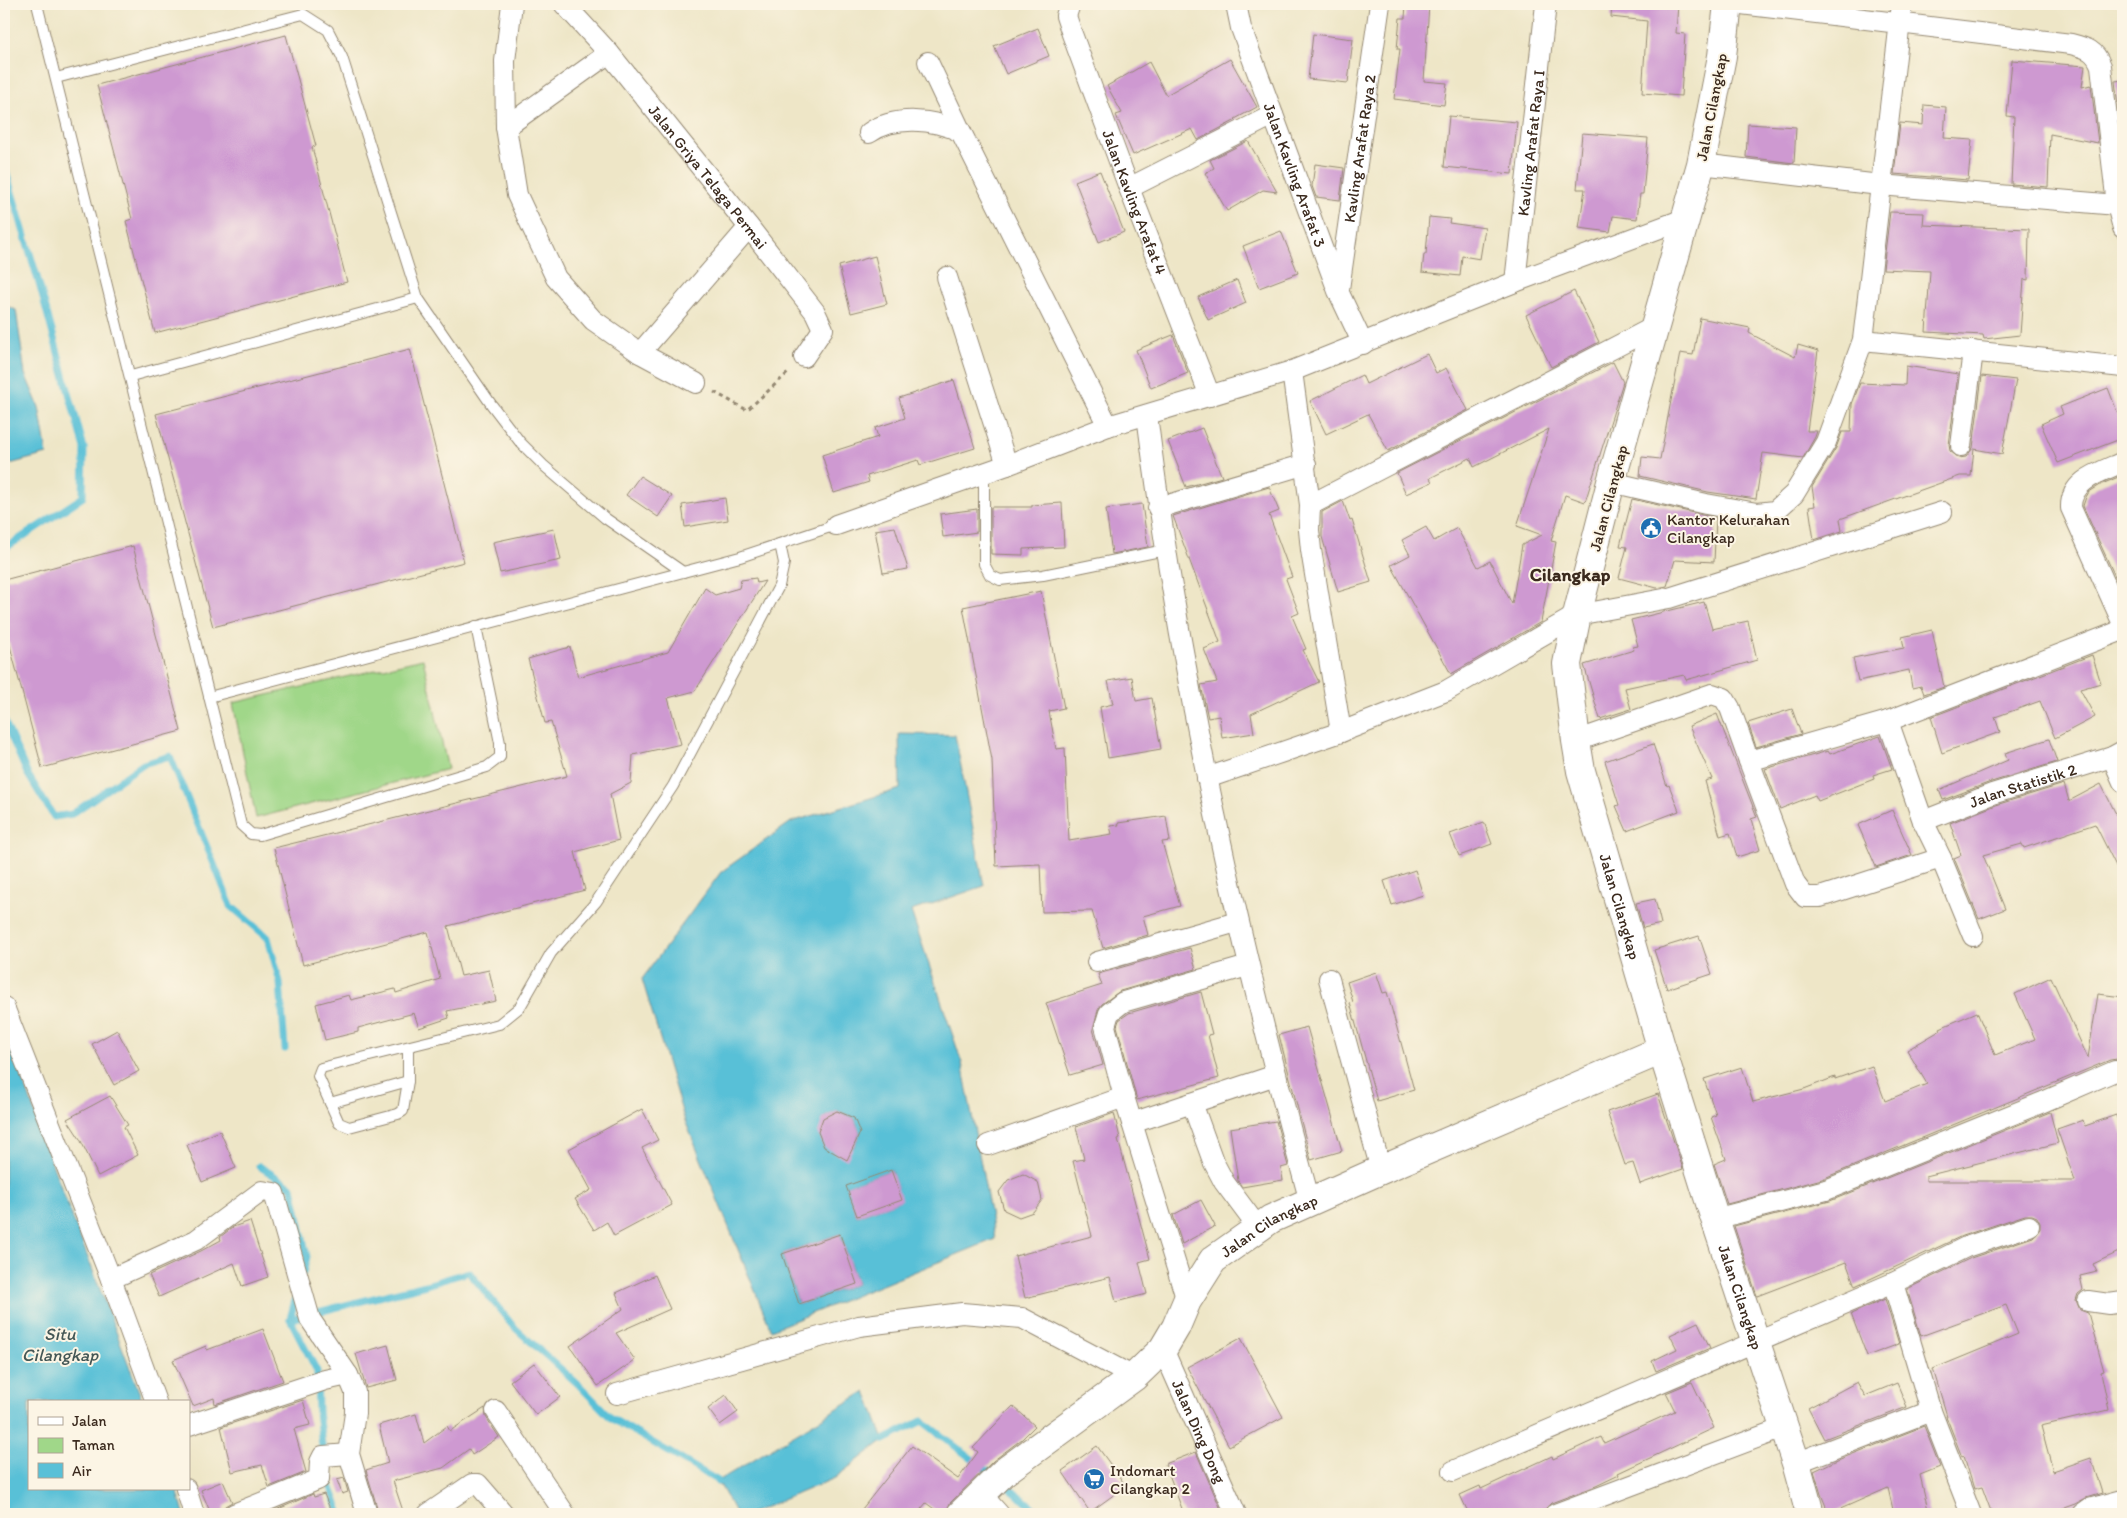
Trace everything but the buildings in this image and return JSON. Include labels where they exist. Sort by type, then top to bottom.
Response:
[{"type":"street","points":[[512,4],[505,61],[506,127],[517,195],[556,278],[592,320],[640,353],[696,383]]},
{"type":"street","name":"Jalan Griya Telaga Permai","points":[[564,4],[609,53],[815,312],[823,329],[804,357]]},
{"type":"street","name":"Jalan Kavling Arafat 3","points":[[1236,4],[1241,28],[1338,292],[1363,344]]},
{"type":"street","name":"Kavling Arafat Raya 2","points":[[1338,292],[1380,4]]},
{"type":"street","name":"Kavling Arafat Raya I","points":[[1515,282],[1546,4]]},
{"type":"street","name":"Jalan Cilangkap","points":[[1728,4],[1722,56],[1701,164],[1684,219],[1612,482],[1577,615],[1567,664],[1576,741],[1582,771],[1662,1050],[1715,1219],[1796,1463],[1810,1514]]},
{"type":"street","points":[[1741,4],[2072,44],[2090,48],[2097,55],[2101,66],[2118,206],[2123,228]]},
{"type":"street","points":[[1612,482],[1706,504],[1757,513],[1775,511],[1794,494],[1826,442],[1863,340],[1902,4]]},
{"type":"street","name":"Jalan Kavling Arafat 4","points":[[1069,5],[1066,16],[1129,188],[1210,396]]},
{"type":"street","points":[[506,127],[609,53]]},
{"type":"street","points":[[928,62],[1108,426]]},
{"type":"street","points":[[1129,188],[1273,115]]},
{"type":"street","points":[[868,133],[879,126],[901,122],[924,122],[946,125],[962,132]]},
{"type":"street","points":[[1701,164],[1880,185],[2118,206]]},
{"type":"street","points":[[836,525],[1008,465],[1108,426],[1292,371],[1515,282],[1684,219]]},
{"type":"street","points":[[640,353],[749,227]]},
{"type":"street","points":[[947,276],[1008,465]]},
{"type":"street","points":[[1310,505],[1656,326]]},
{"type":"street","points":[[1863,340],[2123,367]]},
{"type":"street","points":[[1960,446],[1973,352]]},
{"type":"street","points":[[1292,371],[1306,464],[1310,505],[1309,530],[1311,550],[1341,732]]},
{"type":"street","points":[[1147,415],[1164,550],[1207,778],[1237,922],[1310,1202]]},
{"type":"street","points":[[2123,462],[2085,481],[2073,491],[2071,498],[2071,508],[2123,624]]},
{"type":"street","points":[[1158,508],[1306,464]]},
{"type":"street","points":[[1207,778],[1341,732],[1446,691],[1577,615],[1668,598],[1942,512]]},
{"type":"street","points":[[1749,761],[1888,720],[2123,630]]},
{"type":"street","points":[[1576,741],[1712,694],[1724,698],[1730,708],[1795,884],[1805,896],[1820,897],[1942,858]]},
{"type":"street","points":[[1888,720],[1923,821],[1942,858],[1973,936]]},
{"type":"street","points":[[2118,754],[2123,782]]},
{"type":"street","name":"Jalan Statistik 2","points":[[1923,821],[1992,794],[2118,754]]},
{"type":"street","points":[[1097,962],[1237,922]]},
{"type":"street","points":[[1188,1301],[1124,1097],[1105,1026],[1109,1013],[1123,1002],[1248,966]]},
{"type":"street","points":[[1329,979],[1381,1170]]},
{"type":"street","points":[[4,1006],[111,1279],[155,1400]]},
{"type":"street","name":"Jalan Cilangkap","points":[[961,1514],[992,1483],[1134,1377],[1163,1349],[1188,1301],[1214,1260],[1271,1220],[1381,1170],[1662,1050]]},
{"type":"street","points":[[1715,1219],[1826,1190],[2115,1071]]},
{"type":"street","points":[[1132,1123],[1276,1075]]},
{"type":"street","points":[[988,1145],[1124,1097]]},
{"type":"street","points":[[1192,1103],[1224,1182],[1259,1229]]},
{"type":"street","points":[[111,1279],[196,1240],[262,1191],[270,1191],[277,1196],[297,1278],[310,1319],[348,1375],[355,1392],[355,1413],[335,1455],[320,1462],[319,1479],[234,1514]]},
{"type":"street","points":[[1453,1471],[1894,1283],[1966,1247],[2029,1226]]},
{"type":"street","points":[[1894,1283],[1931,1412],[1971,1514]]},
{"type":"street","points":[[2088,1301],[2109,1304],[2123,1302]]},
{"type":"street","points":[[617,1394],[859,1326],[962,1313],[1022,1318],[1134,1377]]},
{"type":"street","name":"Jalan Ding Dong","points":[[1163,1349],[1236,1514]]},
{"type":"street","points":[[190,1424],[319,1382],[348,1375]]},
{"type":"street","points":[[496,1411],[565,1514]]},
{"type":"street","points":[[1796,1463],[1931,1412]]},
{"type":"street","points":[[1554,1514],[1783,1428]]},
{"type":"street","points":[[335,1455],[367,1514]]},
{"type":"street","points":[[992,1483],[999,1514]]},
{"type":"street","points":[[428,1514],[472,1484],[478,1484],[504,1514]]},
{"type":"street","points":[[186,1490],[194,1514]]},
{"type":"street","points":[[2082,1514],[2089,1510],[2123,1500]]},
{"type":"lane","points":[[37,4],[241,825],[251,834],[260,835],[487,767],[500,757],[500,743],[476,626]]},
{"type":"lane","points":[[56,78],[303,14],[328,30],[342,57],[418,298],[491,404],[520,442],[543,465],[605,518],[683,572]]},
{"type":"lane","points":[[130,376],[418,298]]},
{"type":"lane","points":[[984,473],[984,564],[990,575],[1000,580],[1042,575],[1164,550]]},
{"type":"lane","points":[[209,696],[740,557],[836,525]]},
{"type":"lane","points":[[408,1047],[408,1081],[403,1110],[398,1114],[349,1127],[339,1122],[318,1076],[321,1068],[499,1024],[520,1007],[551,953],[596,902],[673,786],[779,586],[784,563],[780,544]]},
{"type":"lane","points":[[330,1103],[408,1081]]},
{"type":"path","points":[[696,383],[747,410],[804,357]]},
{"type":"green space","points":[[423,659],[448,769],[256,818],[233,703]]},
{"type":"water","points":[[4,305],[16,310],[25,374],[39,407],[47,454],[6,465],[4,463]]},
{"type":"water","points":[[899,734],[955,735],[984,886],[911,911],[962,1063],[995,1239],[771,1330],[684,1118],[642,979],[721,872],[791,822],[900,789]],"holes":[[[838,1111],[854,1118],[860,1133],[853,1148],[823,1118]],[[891,1170],[901,1200],[857,1216],[847,1186]],[[840,1234],[857,1284],[799,1304],[782,1254]]]},
{"type":"water","name":"Situ Cilangkap","points":[[4,1035],[16,1058],[54,1169],[142,1400],[28,1400],[28,1490],[177,1490],[184,1514],[4,1514]]},
{"type":"water","points":[[866,1391],[884,1440],[835,1478],[749,1514],[736,1514],[718,1481]]},
{"type":"waterway","points":[[4,165],[84,448],[83,497],[4,549]]},
{"type":"waterway","points":[[4,720],[27,773],[54,817],[72,814],[143,764],[170,756],[231,906],[268,938],[280,982],[285,1049]]},
{"type":"waterway","points":[[259,1166],[292,1187],[307,1257],[303,1273]]},
{"type":"waterway","points":[[290,1319],[426,1285],[469,1272],[514,1327],[579,1385],[611,1418],[718,1481]]},
{"type":"waterway","points":[[297,1293],[290,1319],[317,1371],[318,1411],[323,1454]]},
{"type":"waterway","points":[[884,1440],[922,1421],[993,1475]]},
{"type":"waterway","points":[[326,1475],[341,1514]]},
{"type":"waterway","points":[[1002,1482],[1041,1514]]},
{"type":"place","name":"Kantor Kelurahan Cilangkap","points":[[1651,528]]},
{"type":"place","name":"Indomart Cilangkap 2","points":[[1094,1479]]},
{"type":"district","name":"Cilangkap","points":[[1570,574]]}]
